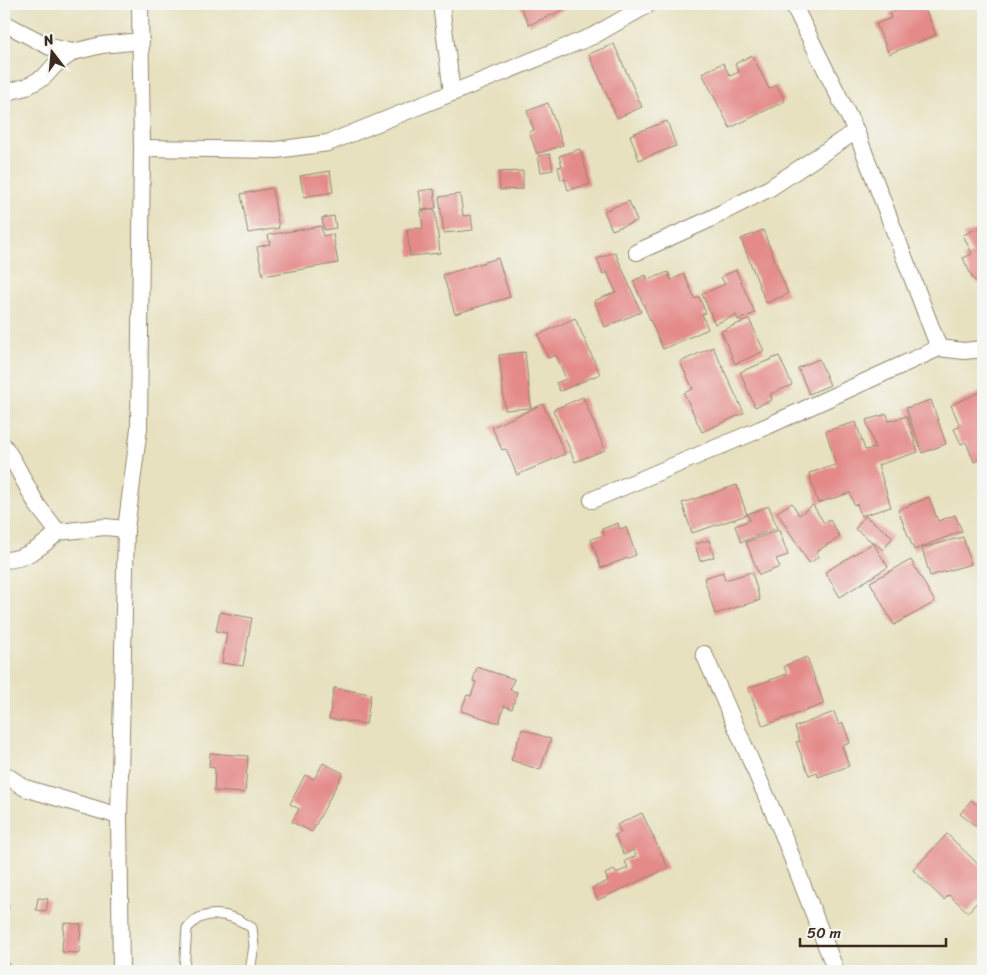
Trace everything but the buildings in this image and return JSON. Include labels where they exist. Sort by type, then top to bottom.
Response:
[{"type":"street","points":[[121,971],[119,816],[126,529],[139,428],[142,148],[140,4]]},
{"type":"street","points":[[441,4],[452,93]]},
{"type":"street","points":[[142,148],[276,150],[328,142],[593,36],[649,4]]},
{"type":"street","points":[[793,4],[856,131],[939,348]]},
{"type":"street","points":[[4,23],[50,47],[73,52]]},
{"type":"street","points":[[4,93],[26,88],[44,77],[55,65],[73,52],[102,45],[141,42]]},
{"type":"street","points":[[637,252],[704,222],[770,188],[856,131]]},
{"type":"street","points":[[592,500],[761,429],[939,348],[964,351],[983,349]]},
{"type":"street","points":[[4,446],[37,505],[58,532]]},
{"type":"street","points":[[4,560],[12,560],[40,548],[58,532],[105,527],[126,529]]},
{"type":"street","points":[[704,654],[782,832],[836,971]]},
{"type":"street","points":[[4,774],[24,788],[119,816]]},
{"type":"lane","points":[[184,971],[187,928],[199,918],[222,914],[240,919],[252,928],[254,946],[250,971]]}]
